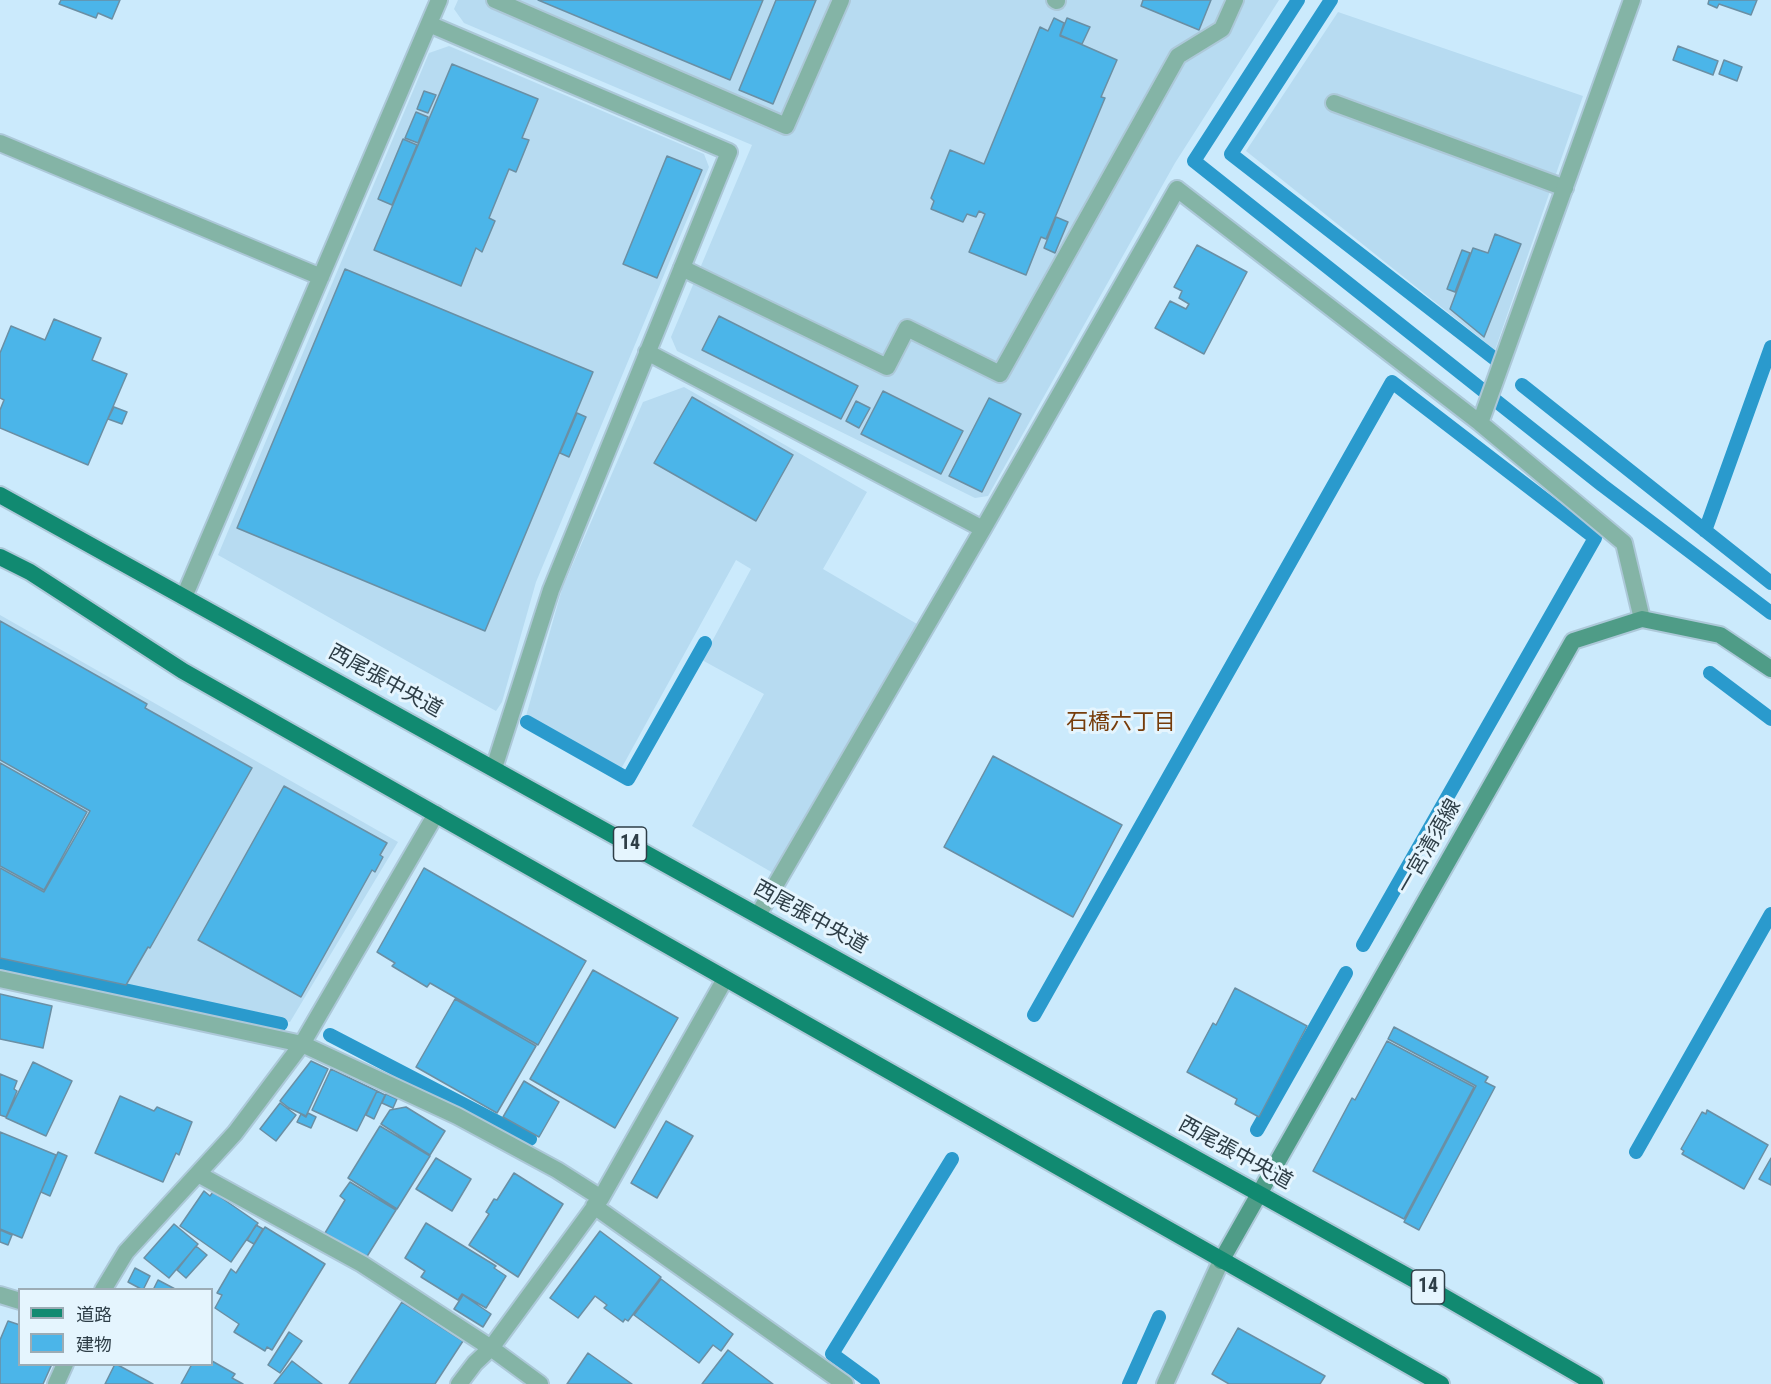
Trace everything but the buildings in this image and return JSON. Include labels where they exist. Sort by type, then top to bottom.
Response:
[{"type":"main road","name":"西尾張中央道","points":[[0,495],[1259,1193],[1596,1384]]},
{"type":"main road","points":[[0,557],[30,572],[183,671],[1441,1384]]},
{"type":"main road","name":"一宮清須線","points":[[1221,1261],[1573,641],[1641,619],[1720,635],[1771,669]]},
{"type":"street","points":[[184,597],[439,0]]},
{"type":"street","points":[[495,0],[786,126],[841,0]]},
{"type":"street","points":[[682,268],[887,367],[907,328],[1000,374],[1178,56],[1222,29],[1235,0]]},
{"type":"street","points":[[1480,423],[1632,0]]},
{"type":"street","points":[[429,24],[729,152],[551,590],[494,768]]},
{"type":"street","points":[[1334,103],[1565,188]]},
{"type":"street","points":[[0,143],[321,277]]},
{"type":"street","points":[[758,915],[983,529],[1177,189],[1480,423],[1624,543],[1641,619]]},
{"type":"street","points":[[647,352],[983,529]]},
{"type":"street","points":[[104,1288],[126,1252],[235,1133],[302,1044],[436,814]]},
{"type":"street","points":[[0,979],[302,1044],[457,1116],[557,1170],[597,1202],[845,1384]]},
{"type":"street","points":[[459,1384],[475,1363],[491,1348],[597,1202],[725,979]]},
{"type":"street","points":[[198,1174],[362,1264],[491,1348],[540,1384]]},
{"type":"street","points":[[1165,1384],[1221,1261]]},
{"type":"street","points":[[0,1295],[18,1301]]},
{"type":"street","points":[[56,1384],[65,1366]]},
{"type":"shaded area","points":[[458,0],[1279,0],[1175,163],[988,496],[975,498],[677,351],[671,337],[752,145],[464,23],[454,9]]},
{"type":"shaded area","points":[[1338,12],[1583,96],[1495,350],[1246,151]]},
{"type":"shaded area","points":[[449,46],[704,154],[709,167],[536,582],[502,702],[496,711],[218,555],[429,53]]},
{"type":"shaded area","points":[[684,387],[867,492],[823,569],[917,624],[773,873],[692,826],[764,694],[702,660],[751,569],[736,560],[621,769],[526,716],[562,589],[643,402]]},
{"type":"shaded area","points":[[0,615],[398,842],[290,1022],[0,961]]},
{"type":"waterway","points":[[1298,0],[1194,161],[1602,485],[1771,613]]},
{"type":"waterway","points":[[1331,0],[1231,154],[1495,359]]},
{"type":"waterway","points":[[1705,531],[1771,347]]},
{"type":"waterway","points":[[1034,1015],[1392,382],[1595,538],[1363,945]]},
{"type":"waterway","points":[[1522,385],[1771,583]]},
{"type":"waterway","points":[[527,722],[628,779],[705,643]]},
{"type":"waterway","points":[[1710,673],[1771,719]]},
{"type":"waterway","points":[[1636,1152],[1771,914]]},
{"type":"waterway","points":[[0,963],[281,1024]]},
{"type":"waterway","points":[[1257,1130],[1346,973]]},
{"type":"waterway","points":[[330,1035],[530,1139]]},
{"type":"waterway","points":[[873,1384],[832,1354],[952,1159]]},
{"type":"waterway","points":[[1129,1384],[1159,1317]]},
{"type":"district","name":"石橋六丁目","points":[[1121,723]]}]
